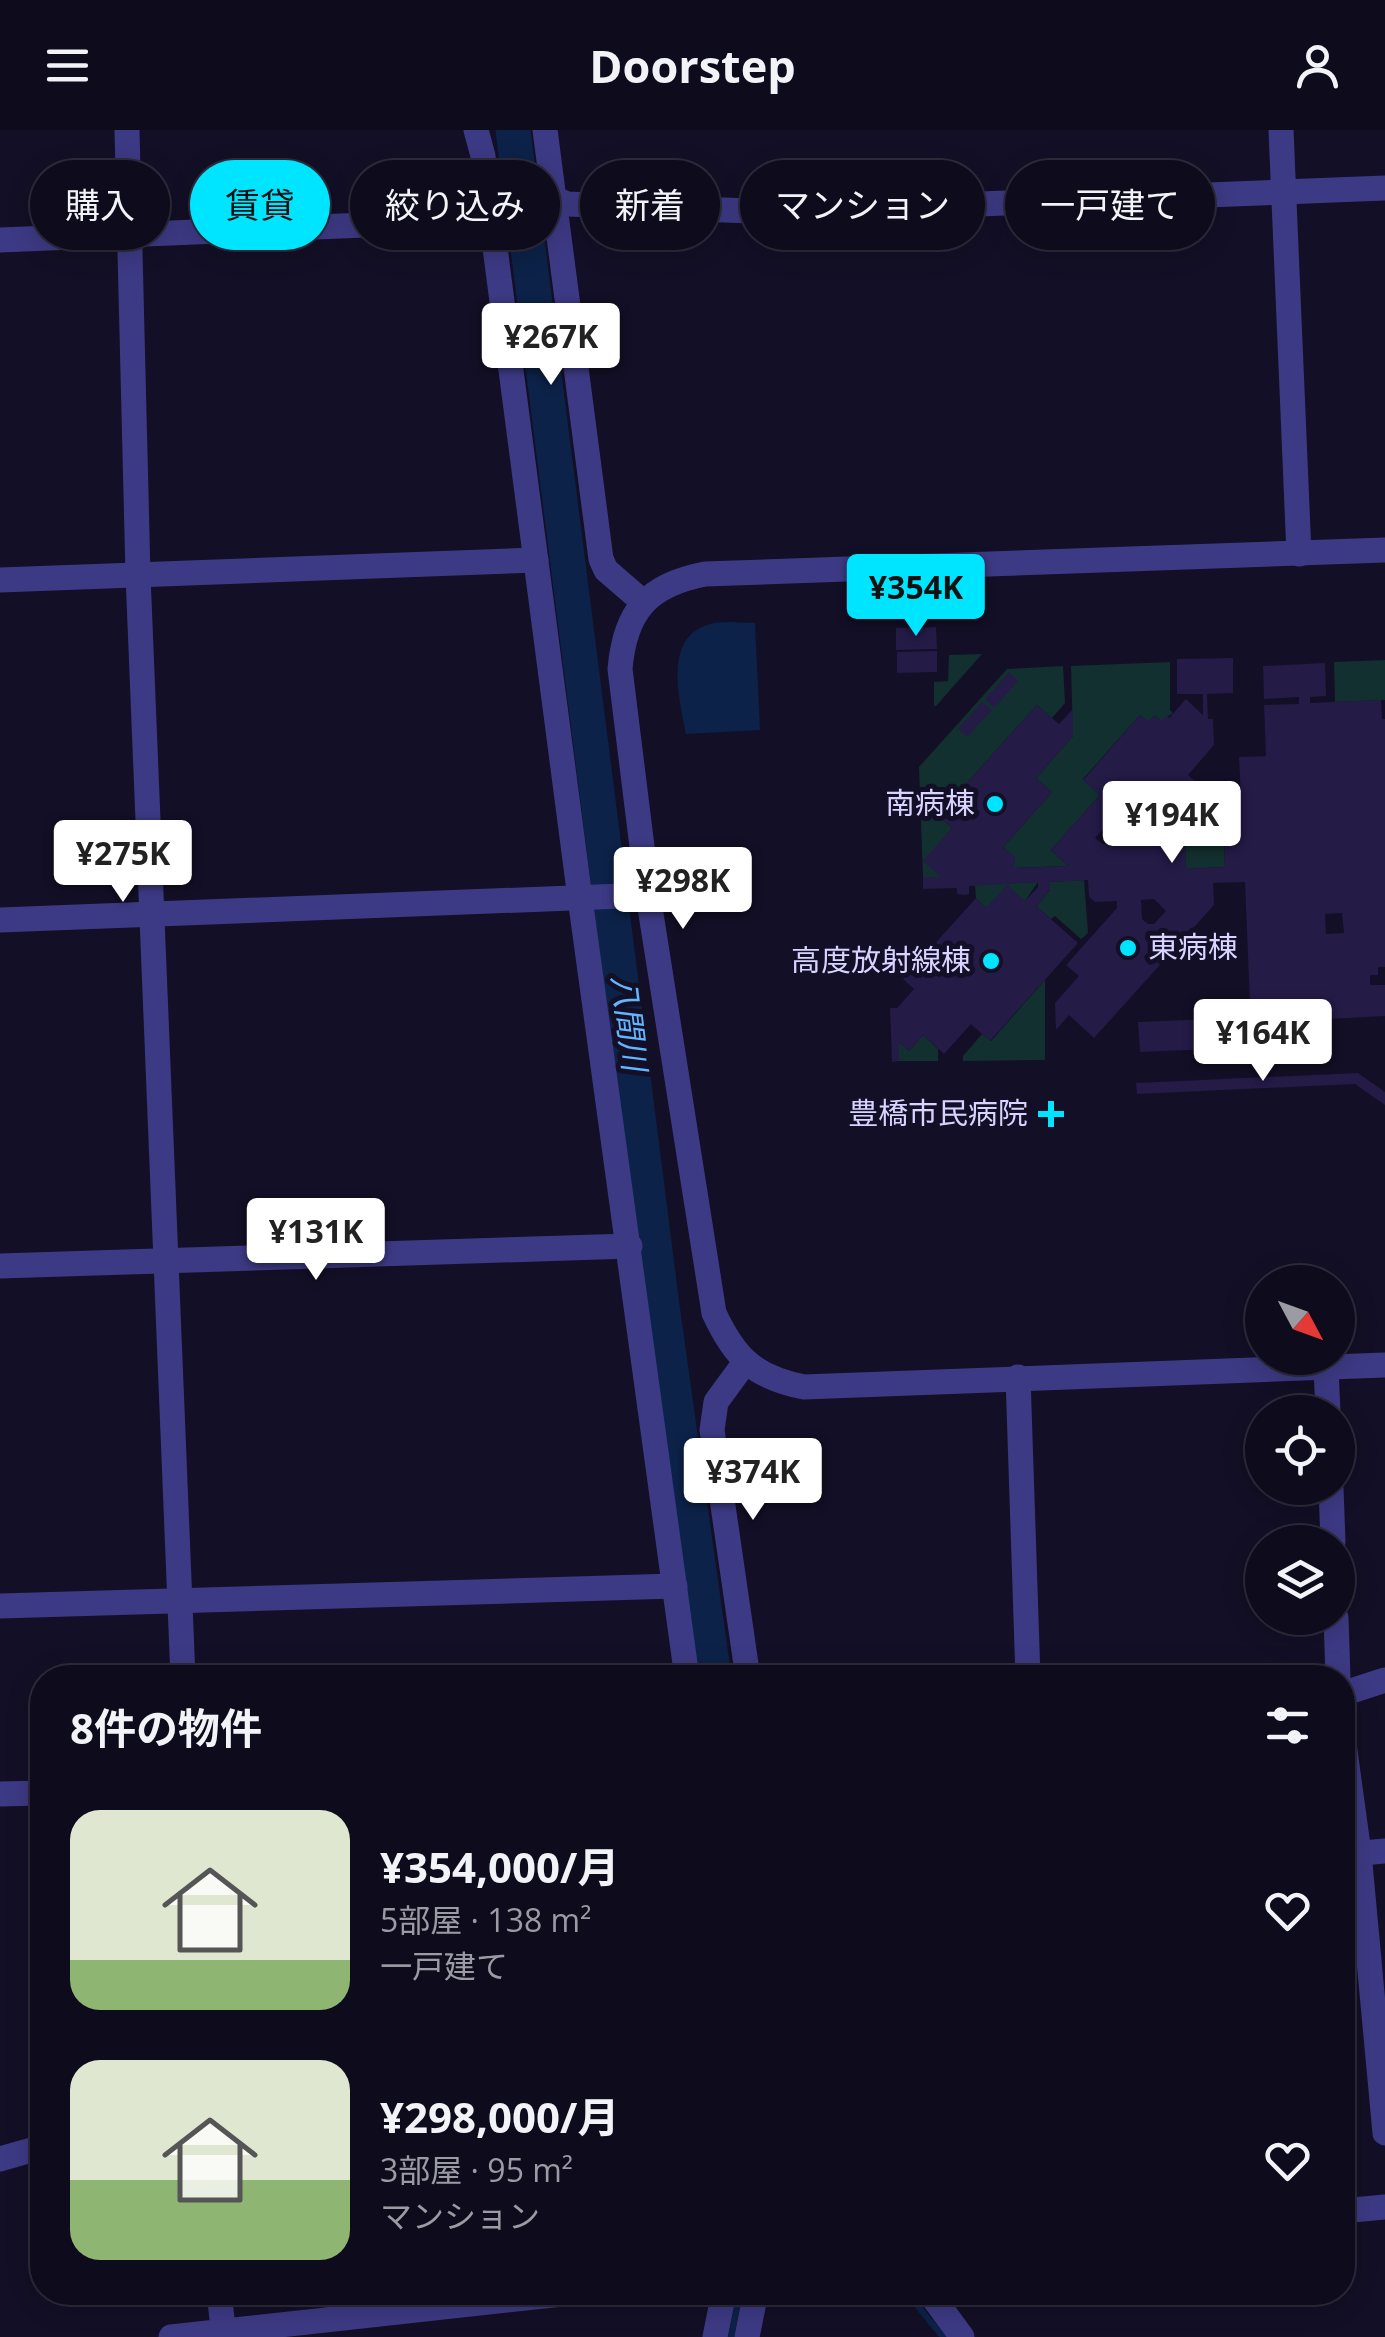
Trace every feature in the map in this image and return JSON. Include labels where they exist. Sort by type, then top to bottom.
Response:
[{"type":"street","points":[[127,130],[128,160]]},
{"type":"street","points":[[476,130],[481,160]]},
{"type":"street","points":[[545,130],[549,160]]},
{"type":"street","points":[[1281,130],[1299,554]]},
{"type":"street","points":[[560,201],[776,212],[1385,188]]},
{"type":"street","points":[[170,233],[350,222]]},
{"type":"street","points":[[0,240],[30,239]]},
{"type":"street","points":[[560,244],[601,559],[606,570],[644,602]]},
{"type":"street","points":[[130,250],[138,575],[184,1665]]},
{"type":"street","points":[[494,250],[686,1665]]},
{"type":"street","points":[[1245,1370],[804,1387],[776,1381],[730,1347],[714,1313],[642,896],[620,669],[622,645],[629,622],[644,602],[664,586],[705,574],[1385,550]]},
{"type":"street","points":[[0,580],[536,560]]},
{"type":"street","points":[[0,920],[642,896]]},
{"type":"street","points":[[0,1266],[630,1246]]},
{"type":"street","points":[[746,1362],[716,1402],[712,1430],[746,1665]]},
{"type":"street","points":[[1355,1367],[1385,1365]]},
{"type":"street","points":[[1018,1377],[1028,1665]]},
{"type":"street","points":[[0,1606],[675,1586]]},
{"type":"street","points":[[1337,1635],[1338,1665]]},
{"type":"street","points":[[1355,1690],[1385,1680]]},
{"type":"street","points":[[0,1794],[30,1793]]},
{"type":"street","points":[[1355,1854],[1385,1851]]},
{"type":"street","points":[[1355,1887],[1385,2133]]},
{"type":"street","points":[[0,2160],[30,2150]]},
{"type":"street","points":[[1355,2210],[1385,2207]]},
{"type":"street","points":[[221,2305],[224,2334]]},
{"type":"street","points":[[170,2337],[471,2305]]},
{"type":"street","points":[[715,2337],[721,2305]]},
{"type":"street","points":[[747,2337],[753,2305]]},
{"type":"street","points":[[939,2305],[962,2337]]},
{"type":"green space","points":[[982,654],[934,706],[934,682],[948,681],[949,655]]},
{"type":"green space","points":[[1385,660],[1385,700],[1335,702],[1334,662]]},
{"type":"green space","points":[[1170,662],[1173,713],[1161,721],[1155,715],[1149,722],[1140,715],[1083,779],[1100,795],[1051,850],[1068,866],[1015,868],[1014,857],[1003,847],[1052,792],[1036,778],[1073,736],[1071,666]]},
{"type":"green space","points":[[1063,666],[1065,703],[1052,718],[1037,705],[938,815],[952,828],[941,877],[923,877],[919,767],[1007,669]]},
{"type":"green space","points":[[1204,827],[1205,841],[1224,841],[1225,867],[1186,869],[1185,828]]},
{"type":"green space","points":[[1084,880],[1088,933],[1081,939],[1055,916],[1051,919],[1036,906],[1050,890],[1050,882]]},
{"type":"green space","points":[[1038,882],[1025,901],[986,908],[976,898],[975,885]]},
{"type":"green space","points":[[1045,980],[1045,1060],[963,1061],[982,1034],[991,1041]]},
{"type":"green space","points":[[923,1035],[938,1049],[938,1061],[899,1061],[899,1042],[909,1051]]},
{"type":"water","points":[[755,623],[760,730],[686,734],[678,672],[684,643],[693,632],[707,625]]},
{"type":"building","points":[[936,627],[937,649],[896,650],[896,628]]},
{"type":"building","points":[[937,651],[937,672],[897,673],[897,652]]},
{"type":"building","points":[[1233,658],[1233,693],[1207,694],[1214,745],[1188,775],[1203,788],[1192,800],[1241,798],[1239,757],[1266,756],[1264,705],[1299,704],[1299,697],[1264,699],[1263,666],[1325,663],[1326,696],[1310,697],[1310,703],[1381,700],[1385,719],[1385,967],[1378,967],[1378,975],[1370,975],[1370,985],[1385,985],[1385,1016],[1327,1019],[1328,1025],[1251,1028],[1245,882],[1213,883],[1214,905],[1094,1038],[1069,1015],[1056,1030],[1055,1003],[1079,976],[1066,965],[1117,908],[1117,901],[1095,902],[1089,897],[1088,880],[1050,882],[1050,890],[1036,906],[1078,943],[990,1041],[971,1024],[944,1054],[923,1035],[909,1051],[899,1042],[899,1061],[892,1062],[890,1008],[897,1008],[914,989],[903,979],[976,898],[986,908],[1007,885],[1025,901],[1038,887],[1038,882],[969,886],[969,894],[964,895],[957,894],[957,888],[923,889],[923,877],[941,877],[923,861],[952,828],[938,815],[1037,705],[1059,724],[1073,709],[1073,736],[1036,778],[1052,792],[1003,847],[1015,857],[1015,868],[1068,866],[1051,850],[1100,795],[1083,780],[1140,715],[1149,722],[1155,715],[1161,721],[1167,715],[1169,718],[1186,699],[1203,715],[1203,694],[1177,694],[1177,659]],"holes":[[[1106,826],[1112,830],[1118,826],[1124,831],[1124,843],[1103,844],[1095,838]],[[1204,827],[1205,841],[1224,841],[1225,867],[1186,869],[1185,828]],[[1154,899],[1166,911],[1154,924],[1148,924],[1142,919],[1141,900]],[[1342,913],[1344,933],[1326,934],[1325,914]]]},
{"type":"building","points":[[1009,672],[1018,681],[994,708],[985,699]]},
{"type":"building","points":[[982,702],[992,710],[967,737],[958,729]]},
{"type":"building","points":[[1209,1019],[1210,1049],[1140,1052],[1138,1022]]},
{"type":"building","points":[[1358,1073],[1385,1092],[1385,1105],[1355,1084],[1137,1094],[1136,1083]]},
{"type":"waterway","name":"八間川","points":[[513,130],[662,1306],[712,1665]]},
{"type":"waterway","points":[[731,2337],[737,2305]]},
{"type":"waterway","points":[[917,2305],[943,2337]]},
{"type":"place","name":"南病棟","points":[[995,804]]},
{"type":"place","name":"東病棟","points":[[1128,948]]},
{"type":"place","name":"高度放射線棟","points":[[991,961]]},
{"type":"place","name":"豊橋市民病院","points":[[1051,1114]]}]
